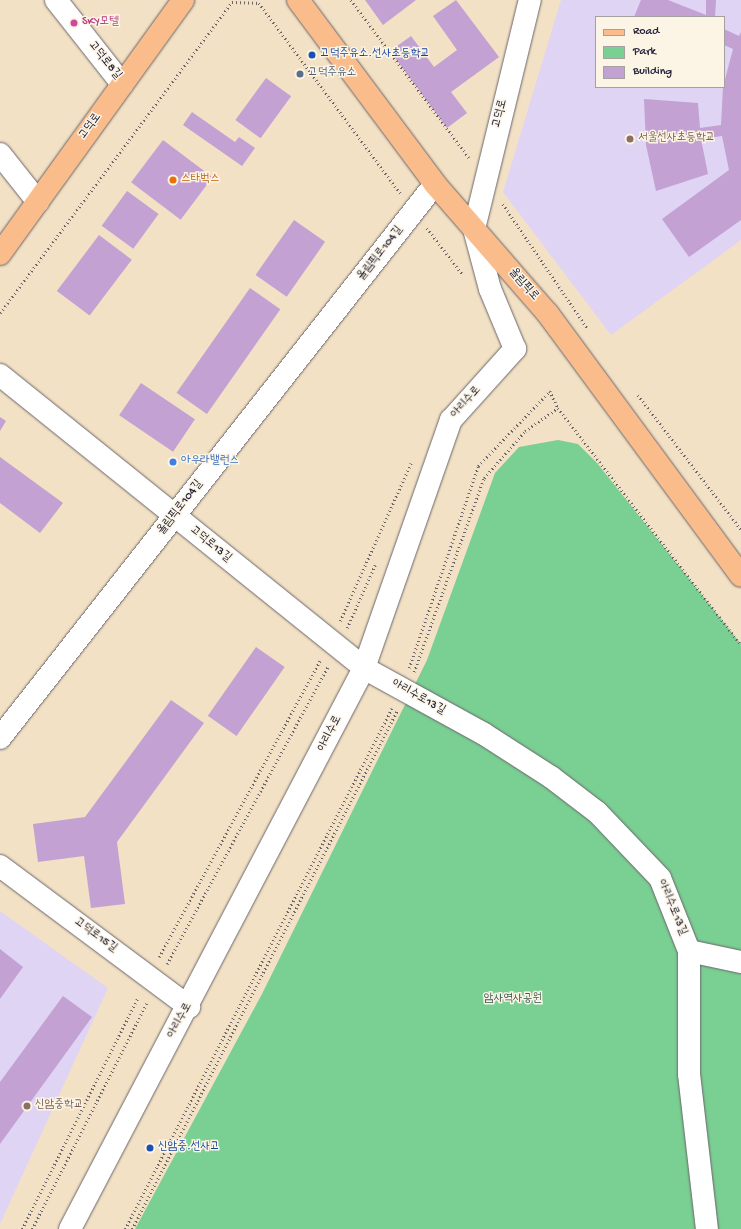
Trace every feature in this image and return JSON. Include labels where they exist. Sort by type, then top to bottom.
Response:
[{"type":"main road","name":"고덕로","points":[[0,254],[183,0]]},
{"type":"main road","name":"올림픽로","points":[[298,0],[435,184],[548,314],[741,576]]},
{"type":"street","name":"고덕로8길","points":[[56,0],[122,84]]},
{"type":"street","name":"고덕로","points":[[474,229],[484,179],[530,0]]},
{"type":"street","points":[[0,154],[38,202]]},
{"type":"street","name":"올림픽로104길","points":[[0,738],[435,184]]},
{"type":"street","name":"아리수로","points":[[70,1229],[189,1006],[364,668],[451,420],[515,349],[490,289],[474,229]]},
{"type":"street","name":"고덕로13길","points":[[0,375],[174,517],[364,668]]},
{"type":"street","name":"아리수로13길","points":[[364,668],[551,777],[597,812],[660,878],[689,952],[689,1074],[707,1229]]},
{"type":"street","name":"고덕로15길","points":[[0,866],[189,1006]]},
{"type":"street","points":[[689,952],[741,962]]},
{"type":"path","points":[[351,0],[484,179],[592,334]]},
{"type":"path","points":[[0,313],[232,2],[259,3],[464,277]]},
{"type":"path","points":[[125,1229],[404,690],[478,466],[550,391],[558,408],[741,645]]},
{"type":"path","points":[[634,391],[741,529]]},
{"type":"path","points":[[132,1229],[404,690],[484,478],[525,431],[558,408]]},
{"type":"path","points":[[32,1229],[153,980],[334,644],[412,460]]},
{"type":"path","points":[[22,1229],[153,980],[334,644],[377,560]]},
{"type":"shaded area","name":"서울선사초등학교","points":[[561,0],[741,0],[741,240],[611,335],[503,192]]},
{"type":"shaded area","name":"신암중학교","points":[[0,911],[108,988],[0,1224]]},
{"type":"green space","name":"암사역사공원","points":[[558,440],[578,444],[597,463],[741,644],[741,1229],[135,1229],[262,994],[427,660],[495,473],[519,447]]},
{"type":"building","points":[[365,0],[416,0],[383,25]]},
{"type":"building","points":[[456,0],[499,57],[451,92],[467,113],[447,128],[390,51],[411,36],[434,67],[457,50],[433,16]]},
{"type":"building","points":[[641,0],[668,0],[706,15],[706,0],[716,0],[715,16],[634,16]]},
{"type":"building","points":[[725,29],[739,36],[741,32],[741,220],[689,257],[662,219],[729,170],[722,136],[701,139],[708,174],[656,191],[646,145],[644,99],[698,103],[700,128],[721,125],[723,88],[725,88],[725,79],[733,49],[725,45]]},
{"type":"building","points":[[266,78],[291,96],[261,138],[235,120]]},
{"type":"building","points":[[192,112],[235,142],[239,137],[255,148],[242,166],[183,125]]},
{"type":"building","name":"스타벅스","points":[[163,140],[213,177],[181,220],[131,182]]},
{"type":"building","points":[[127,191],[159,214],[133,249],[102,226]]},
{"type":"building","points":[[294,220],[325,242],[287,297],[256,275]]},
{"type":"building","points":[[99,235],[132,260],[90,316],[57,291]]},
{"type":"building","points":[[250,288],[280,309],[207,414],[177,393]]},
{"type":"building","points":[[141,383],[195,419],[173,452],[119,415]]},
{"type":"building","points":[[0,417],[6,421],[0,431]]},
{"type":"building","points":[[0,457],[63,503],[40,533],[0,503]]},
{"type":"building","points":[[256,647],[285,667],[236,736],[208,716]]},
{"type":"building","points":[[171,700],[204,723],[117,842],[125,904],[91,908],[84,856],[38,862],[33,824],[85,817]]},
{"type":"building","points":[[0,949],[23,967],[0,999]]},
{"type":"building","points":[[63,996],[92,1017],[0,1144],[0,1082]]},
{"type":"place","name":"SKY모텔","points":[[74,23]]},
{"type":"place","name":"고덕주유소.선사초등학교","points":[[312,55]]},
{"type":"place","name":"고덕주유소","points":[[300,74]]},
{"type":"place","name":"서울선사초등학교","points":[[630,139]]},
{"type":"place","name":"스타벅스","points":[[173,180]]},
{"type":"place","name":"아우라밸런스","points":[[173,462]]},
{"type":"place","name":"신암중학교","points":[[27,1106]]},
{"type":"place","name":"신암중.선사고","points":[[150,1148]]}]
